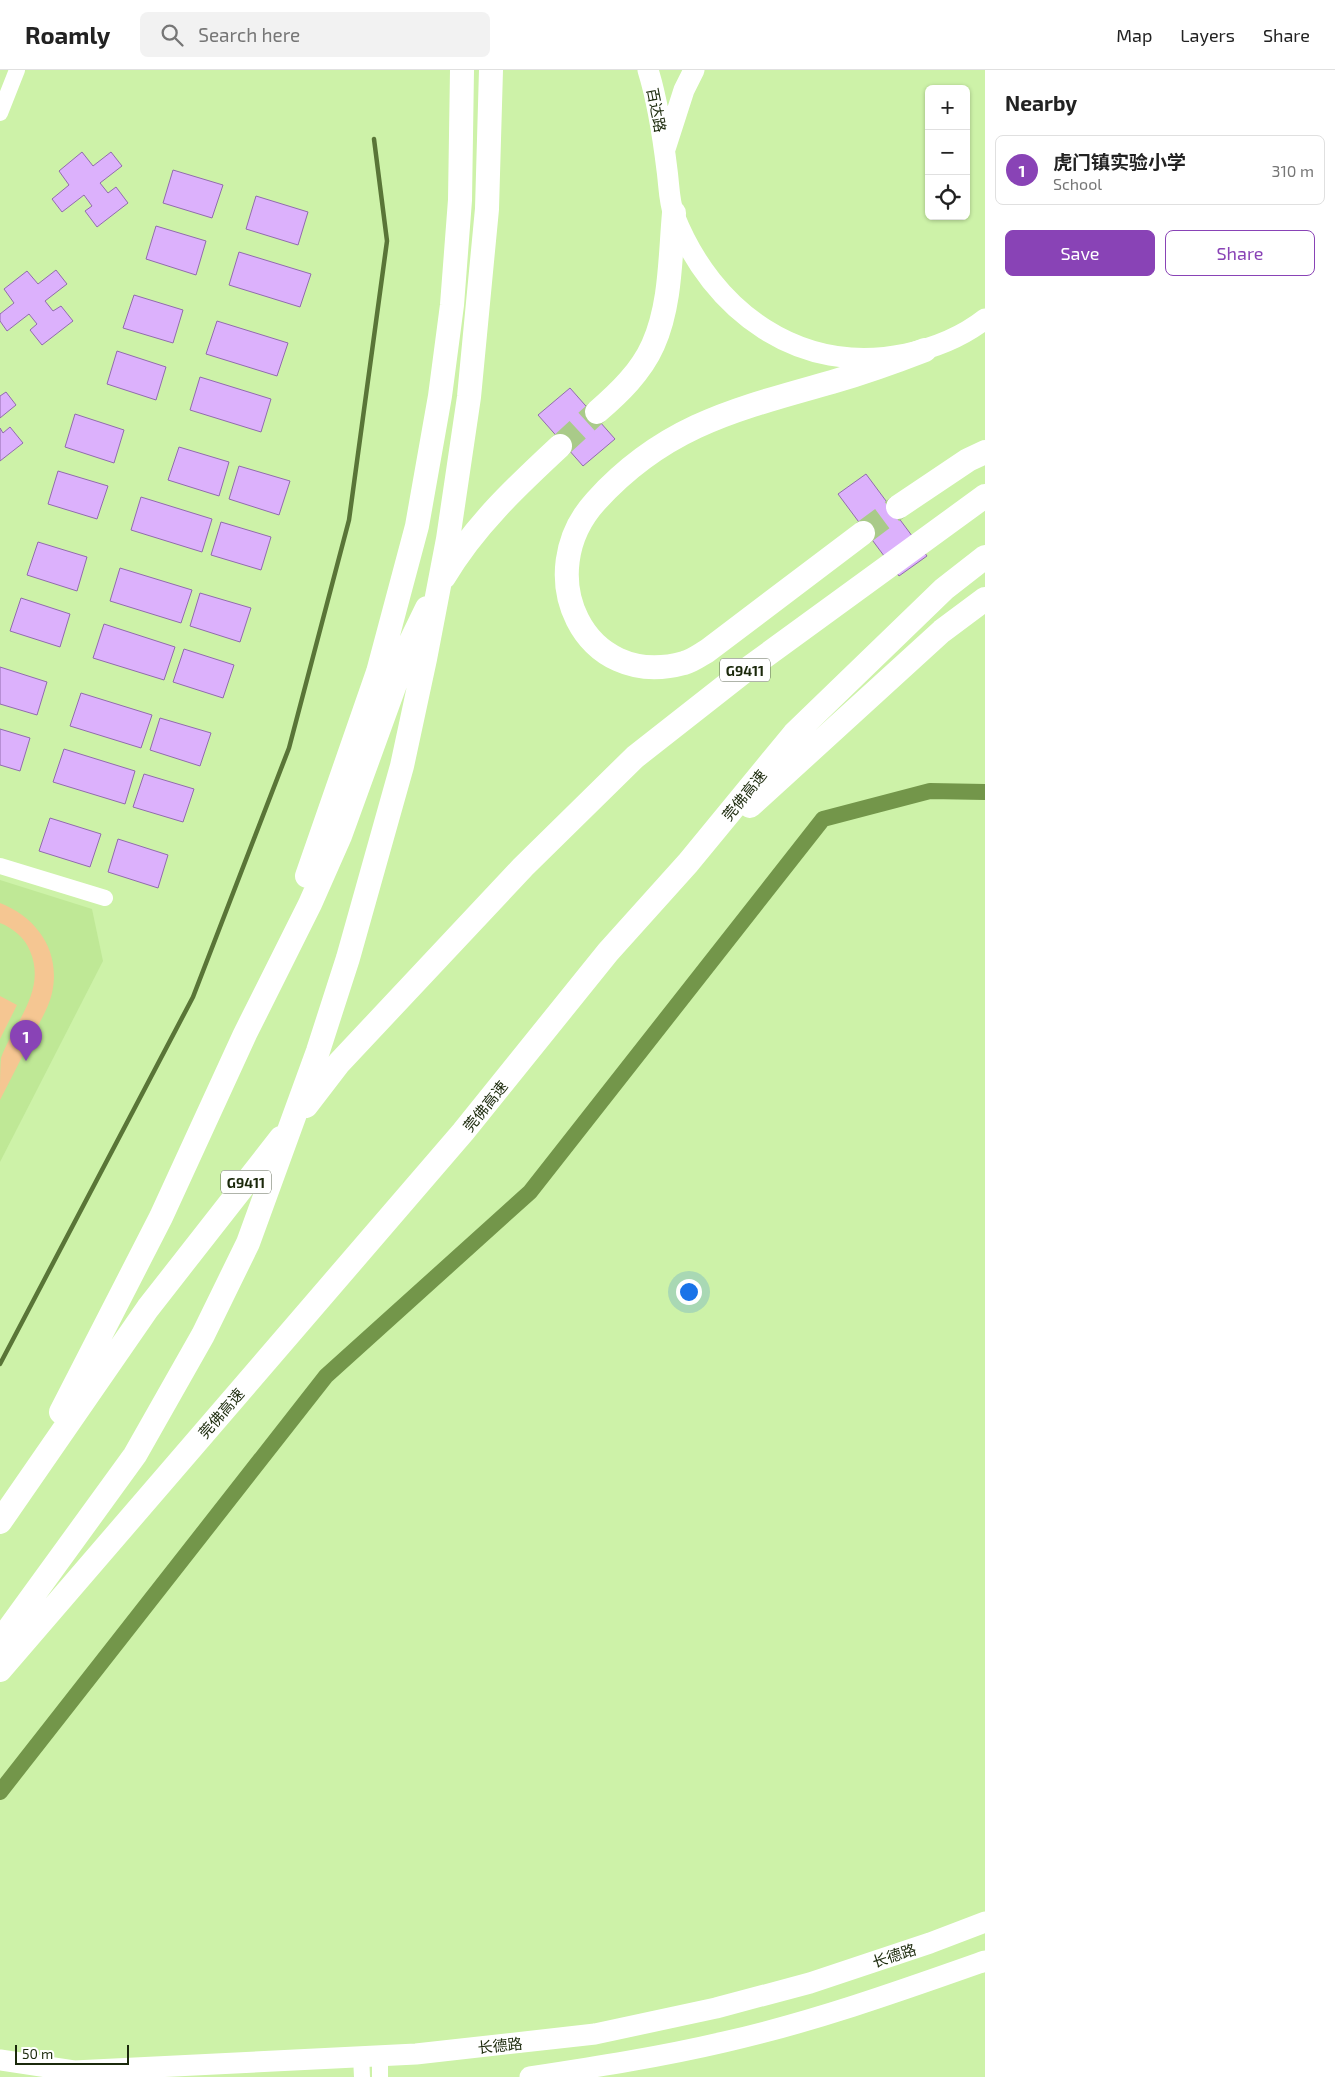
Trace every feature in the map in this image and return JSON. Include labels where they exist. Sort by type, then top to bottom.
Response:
[{"type":"highway","points":[[246,1034],[302,890],[378,672],[417,526],[440,396],[452,305],[460,200],[462,70]]},
{"type":"highway","points":[[0,1641],[135,1455],[203,1335],[248,1243],[318,1051],[348,958],[402,766],[448,538],[469,396],[486,218],[491,70]]},
{"type":"highway","points":[[598,412],[618,393],[641,366],[659,329],[668,282],[674,213]]},
{"type":"highway","points":[[863,533],[707,651],[686,663],[662,667],[640,667],[620,662],[590,639],[579,622],[570,602],[566,567],[574,534],[584,516],[615,482],[659,446],[715,417],[870,370],[925,350]]},
{"type":"highway","points":[[0,1516],[64,1407],[153,1235],[246,1034],[310,904],[340,836],[410,643],[431,600],[448,570],[487,518],[510,493],[560,446]]},
{"type":"highway","points":[[898,508],[968,460],[985,452]]},
{"type":"highway","name":"G9411","points":[[0,1522],[148,1308],[339,1063],[524,867],[635,757],[742,673],[985,496]]},
{"type":"highway","name":"莞佛高速","points":[[0,1670],[463,1132],[608,952],[688,863],[794,734],[944,588],[985,557]]},
{"type":"highway","points":[[688,863],[942,631],[985,598]]},
{"type":"main road","name":"百达路","points":[[648,70],[664,149],[674,213],[704,272],[721,294],[746,317],[768,332],[798,346],[827,354],[859,358],[891,357],[925,350],[954,339],[985,319]]},
{"type":"main road","points":[[664,149],[684,90],[694,70]]},
{"type":"main road","name":"长德路","points":[[0,2060],[74,2071],[368,2063],[595,2034],[716,2008],[810,1983],[930,1943],[985,1922]]},
{"type":"main road","points":[[530,2077],[600,2067],[725,2042],[822,2016],[985,1961]]},
{"type":"main road","points":[[0,2072],[74,2071]]},
{"type":"street","points":[[0,113],[17,70]]},
{"type":"street","points":[[0,866],[105,898]]},
{"type":"street","points":[[368,2063],[380,2077]]},
{"type":"shaded area","points":[[0,880],[92,909],[103,961],[0,1162]]},
{"type":"shaded area","points":[[0,903],[14,909],[36,927],[44,938],[50,950],[54,978],[51,998],[47,1008],[0,1100],[1,1058],[32,993],[34,966],[30,951],[25,942],[18,934],[0,923]]},
{"type":"shaded area","points":[[0,996],[17,1005],[0,1039]]},
{"type":"building","points":[[82,152],[93,166],[111,152],[122,166],[100,183],[108,193],[116,187],[128,203],[97,227],[85,211],[92,206],[84,195],[62,212],[52,199],[69,185],[59,171]]},
{"type":"building","points":[[173,170],[223,185],[212,218],[163,203]]},
{"type":"building","points":[[256,196],[308,212],[298,245],[246,229]]},
{"type":"building","points":[[156,226],[206,241],[196,275],[146,259]]},
{"type":"building","points":[[239,252],[311,274],[300,307],[229,285]]},
{"type":"building","points":[[56,270],[67,284],[45,301],[53,311],[61,306],[73,321],[42,345],[30,330],[37,324],[29,314],[7,331],[0,321],[0,314],[14,303],[4,289],[27,271],[38,284]]},
{"type":"building","points":[[134,295],[183,310],[173,343],[123,328]]},
{"type":"building","points":[[217,321],[288,343],[277,376],[206,354]]},
{"type":"building","points":[[117,351],[166,367],[156,400],[107,384]]},
{"type":"building","points":[[200,377],[271,399],[261,432],[190,410]]},
{"type":"building","points":[[570,388],[615,439],[583,466],[538,415]]},
{"type":"building","points":[[6,392],[16,405],[0,418],[0,396]]},
{"type":"building","points":[[75,414],[124,430],[114,463],[65,447]]},
{"type":"building","points":[[10,427],[23,443],[0,461],[0,428],[3,433]]},
{"type":"building","points":[[179,447],[229,462],[219,496],[168,480]]},
{"type":"building","points":[[239,466],[290,481],[279,515],[229,499]]},
{"type":"building","points":[[58,471],[108,486],[97,519],[48,504]]},
{"type":"building","points":[[866,474],[927,556],[899,576],[838,494]]},
{"type":"building","points":[[141,497],[212,519],[202,552],[131,530]]},
{"type":"building","points":[[221,522],[271,537],[261,570],[211,555]]},
{"type":"building","points":[[38,542],[87,557],[77,591],[27,575]]},
{"type":"building","points":[[120,568],[192,590],[181,623],[110,601]]},
{"type":"building","points":[[200,593],[251,608],[240,642],[190,626]]},
{"type":"building","points":[[21,598],[70,614],[60,647],[10,631]]},
{"type":"building","points":[[104,624],[175,647],[164,680],[93,658]]},
{"type":"building","points":[[184,649],[234,665],[223,698],[173,682]]},
{"type":"building","points":[[0,667],[47,682],[37,715],[0,704]]},
{"type":"building","points":[[81,693],[152,715],[141,748],[70,726]]},
{"type":"building","points":[[160,718],[211,733],[200,766],[150,750]]},
{"type":"building","points":[[0,729],[30,738],[20,771],[0,765]]},
{"type":"building","points":[[64,749],[135,771],[125,804],[53,782]]},
{"type":"building","points":[[144,774],[194,789],[183,822],[133,807]]},
{"type":"building","points":[[50,818],[101,834],[90,867],[39,851]]},
{"type":"building","points":[[118,839],[168,855],[158,888],[108,872]]},
{"type":"waterway","points":[[0,1364],[193,997],[289,748],[349,520],[387,241],[374,139]]},
{"type":"waterway","points":[[0,1792],[326,1376],[530,1192],[823,819],[930,791],[985,792]]},
{"type":"tunnel","points":[[560,446],[597,412]]},
{"type":"tunnel","points":[[863,533],[898,507]]},
{"type":"place","name":"虎门镇实验小学","points":[[26,1061]]}]
